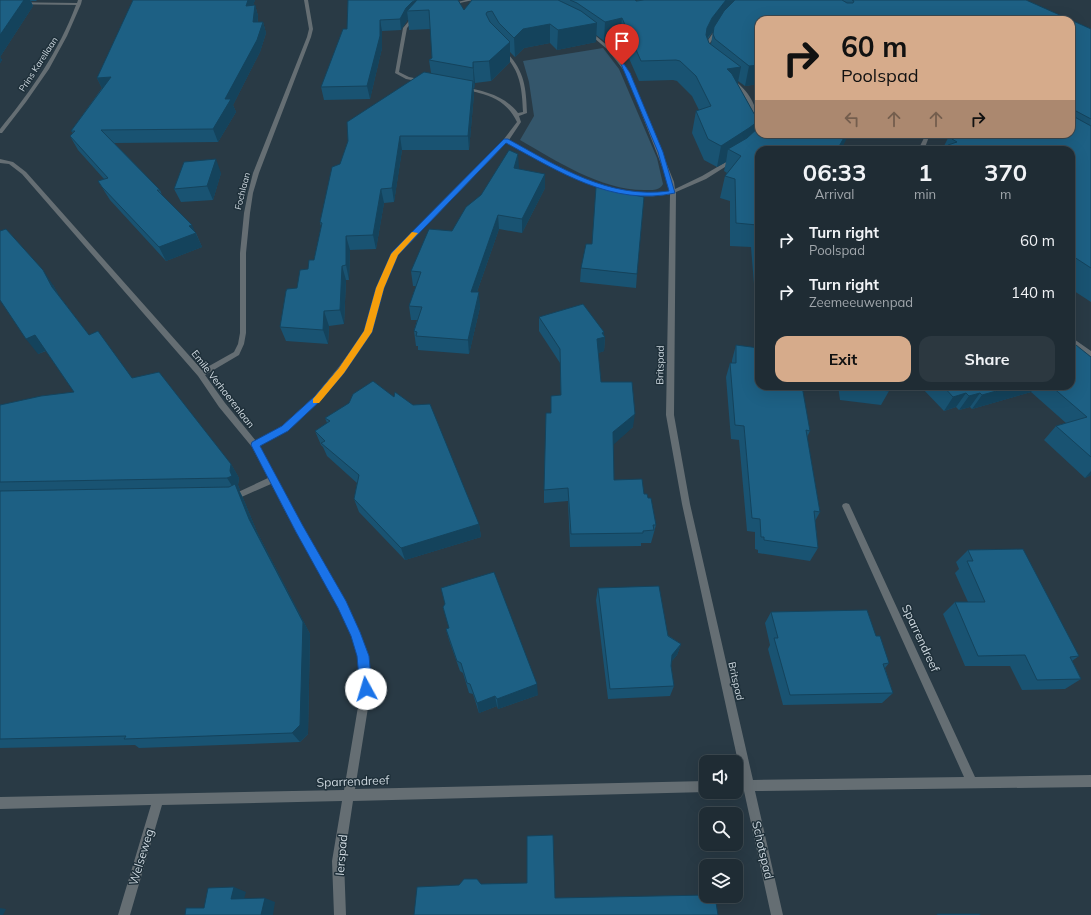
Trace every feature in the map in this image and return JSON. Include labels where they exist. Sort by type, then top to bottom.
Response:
[{"type":"street","name":"Fochlaan","points":[[201,374],[237,353],[241,344],[243,333],[241,265],[245,219],[250,192],[309,37],[310,29],[306,0]]},
{"type":"street","points":[[446,5],[471,0]]},
{"type":"street","points":[[0,2],[79,2]]},
{"type":"street","name":"Prins Karellaan","points":[[0,132],[38,81],[62,44],[79,2]]},
{"type":"street","points":[[424,11],[411,19],[405,28],[397,73],[408,78],[429,82]]},
{"type":"street","points":[[705,56],[706,46],[721,25]]},
{"type":"street","name":"Britspad","points":[[585,30],[608,48],[628,73],[660,152],[673,192],[670,415],[686,504],[748,786]]},
{"type":"street","points":[[497,45],[514,60],[523,80],[525,113],[517,115]]},
{"type":"street","points":[[724,74],[746,92],[752,100],[755,120]]},
{"type":"street","points":[[255,445],[285,428],[318,398],[342,370],[368,332],[380,288],[394,254],[506,140],[519,122],[517,115],[503,99],[497,96],[458,87]]},
{"type":"street","points":[[752,148],[755,144],[755,138]]},
{"type":"street","points":[[506,140],[571,176],[606,189],[636,194],[673,192],[702,179],[742,155]]},
{"type":"street","name":"Emile Verhaerenlaan","points":[[0,161],[11,163],[24,173],[201,374],[222,405],[255,445],[342,604],[356,635],[363,656],[366,689],[349,794]]},
{"type":"street","points":[[1075,342],[1091,355]]},
{"type":"street","points":[[221,496],[237,496],[273,480]]},
{"type":"street","name":"Sparrendreef","points":[[846,506],[972,782]]},
{"type":"street","points":[[743,786],[1091,780]]},
{"type":"street","name":"Schotspad","points":[[748,786],[777,915]]},
{"type":"street","name":"Sparrendreef","points":[[0,804],[349,794],[699,787]]},
{"type":"street","name":"Ierspad","points":[[340,915],[338,861],[349,794]]},
{"type":"street","name":"Welseweg","points":[[124,915],[158,799]]},
{"type":"shaded area","points":[[603,48],[619,69],[657,158],[663,184],[659,189],[631,189],[597,181],[565,166],[520,140],[534,116],[529,82],[523,61]]},
{"type":"building","points":[[0,0],[24,0],[0,35]]},
{"type":"building","points":[[133,0],[248,0],[246,6],[255,5],[253,22],[263,22],[257,40],[225,99],[231,99],[213,129],[101,130],[160,190],[157,190],[192,225],[189,226],[196,233],[159,247],[102,187],[98,181],[108,178],[70,136],[75,131],[71,131],[111,77],[97,78]]},
{"type":"building","points":[[348,0],[416,0],[406,8],[400,19],[380,20],[380,36],[367,86],[321,87],[343,29],[347,29]]},
{"type":"building","points":[[417,0],[458,0],[464,10],[472,0],[558,0],[581,11],[597,23],[558,30],[550,24],[523,29],[514,38],[499,23],[492,11],[487,12],[486,14],[490,22],[510,42],[489,61],[473,62],[473,68],[429,60],[432,58],[429,10],[407,11]]},
{"type":"building","points":[[570,0],[726,0],[712,18],[707,28],[706,35],[709,43],[741,67],[727,69],[732,74],[755,115],[755,124],[721,146],[708,139],[696,111],[711,106],[696,76],[680,61],[641,61],[622,18],[605,22]]},
{"type":"building","points":[[735,0],[842,0],[847,3],[853,3],[854,1],[852,0],[1026,0],[1062,16],[755,16],[755,65],[749,66],[715,39],[713,34],[714,27],[724,11]]},
{"type":"building","points":[[1075,22],[1091,29],[1091,119],[1076,111]]},
{"type":"building","points":[[424,72],[473,81],[468,136],[400,136],[392,188],[381,189],[373,235],[346,236],[346,265],[342,266],[340,310],[324,311],[323,330],[280,327],[287,289],[297,288],[300,270],[308,269],[309,260],[314,260],[322,223],[320,222],[332,167],[340,164],[348,141],[347,122]]},
{"type":"building","points":[[1075,117],[1091,126],[1091,268],[1075,258],[1075,146],[949,146],[948,145],[957,142],[952,139],[1075,138]]},
{"type":"building","points":[[755,131],[755,138],[844,138],[839,146],[755,146],[755,225],[736,223],[735,179],[725,176],[741,156],[728,149],[747,138]]},
{"type":"building","points":[[509,150],[518,154],[514,168],[545,174],[522,219],[498,215],[471,292],[479,292],[468,340],[416,336],[417,332],[414,331],[422,307],[409,306],[421,272],[411,271],[429,229],[452,231],[466,207],[481,195]]},
{"type":"building","points":[[216,159],[207,186],[174,189],[184,162]]},
{"type":"building","points":[[596,187],[644,197],[637,274],[581,268],[586,244],[592,244]]},
{"type":"building","points":[[6,229],[43,270],[52,287],[89,335],[98,331],[132,378],[159,372],[231,464],[230,471],[232,476],[227,478],[0,482],[0,405],[41,396],[74,392],[35,335],[26,339],[0,300],[0,231]]},
{"type":"building","points":[[583,304],[604,332],[602,333],[605,337],[597,339],[601,382],[632,382],[635,414],[613,432],[614,480],[642,479],[644,494],[647,494],[648,498],[651,498],[656,525],[653,525],[654,530],[643,531],[643,533],[571,534],[568,488],[544,490],[546,413],[551,413],[551,396],[561,395],[560,349],[539,317]]},
{"type":"building","points":[[1075,344],[1091,357],[1091,457],[1056,426],[1087,417],[1056,390],[1075,390]]},
{"type":"building","points":[[736,345],[755,347],[755,390],[803,390],[810,431],[806,430],[820,512],[814,511],[818,548],[764,540],[764,537],[761,537],[760,519],[752,518],[744,426],[735,425],[730,363],[736,363]]},
{"type":"building","points":[[373,381],[394,397],[395,392],[413,405],[430,404],[479,524],[401,548],[354,499],[359,475],[321,443],[325,441],[315,431],[330,421],[325,418],[349,403],[353,394]]},
{"type":"building","points":[[947,390],[1000,390],[982,395],[980,393],[969,396],[966,393],[953,397]]},
{"type":"building","points":[[235,484],[249,519],[303,622],[300,725],[292,733],[124,739],[126,736],[0,739],[0,491],[229,487]]},
{"type":"building","points":[[1023,549],[1079,656],[1070,657],[1081,679],[1037,680],[1025,655],[978,656],[955,602],[985,602],[967,561],[973,561],[968,550]]},
{"type":"building","points":[[494,572],[537,684],[497,699],[495,696],[477,703],[470,684],[467,683],[461,663],[457,661],[446,629],[449,628],[443,607],[445,604],[441,588]]},
{"type":"building","points":[[659,586],[668,636],[681,644],[672,655],[671,666],[674,686],[610,689],[598,588]]},
{"type":"building","points":[[867,610],[876,636],[880,636],[889,663],[883,664],[893,693],[790,695],[774,638],[778,638],[771,612]]},
{"type":"building","points":[[553,835],[555,898],[699,895],[699,903],[716,903],[718,915],[414,915],[417,887],[459,885],[464,879],[477,879],[481,884],[527,883],[527,836]]},
{"type":"building","points":[[234,887],[231,899],[265,898],[261,915],[185,915],[186,908],[204,908],[208,888]]},
{"type":"building","points":[[980,914],[980,915],[937,915]]},
{"type":"slow traffic","points":[[316,401],[342,370],[368,332],[380,288],[394,254],[415,233]]},
{"type":"route","points":[[366,689],[363,656],[356,635],[342,604],[299,529],[255,445],[285,428],[318,398],[342,370],[368,332],[380,288],[394,254],[506,140],[523,148],[571,176],[606,189],[636,194],[673,192],[671,182],[650,125],[642,110],[628,73],[622,65]]}]
